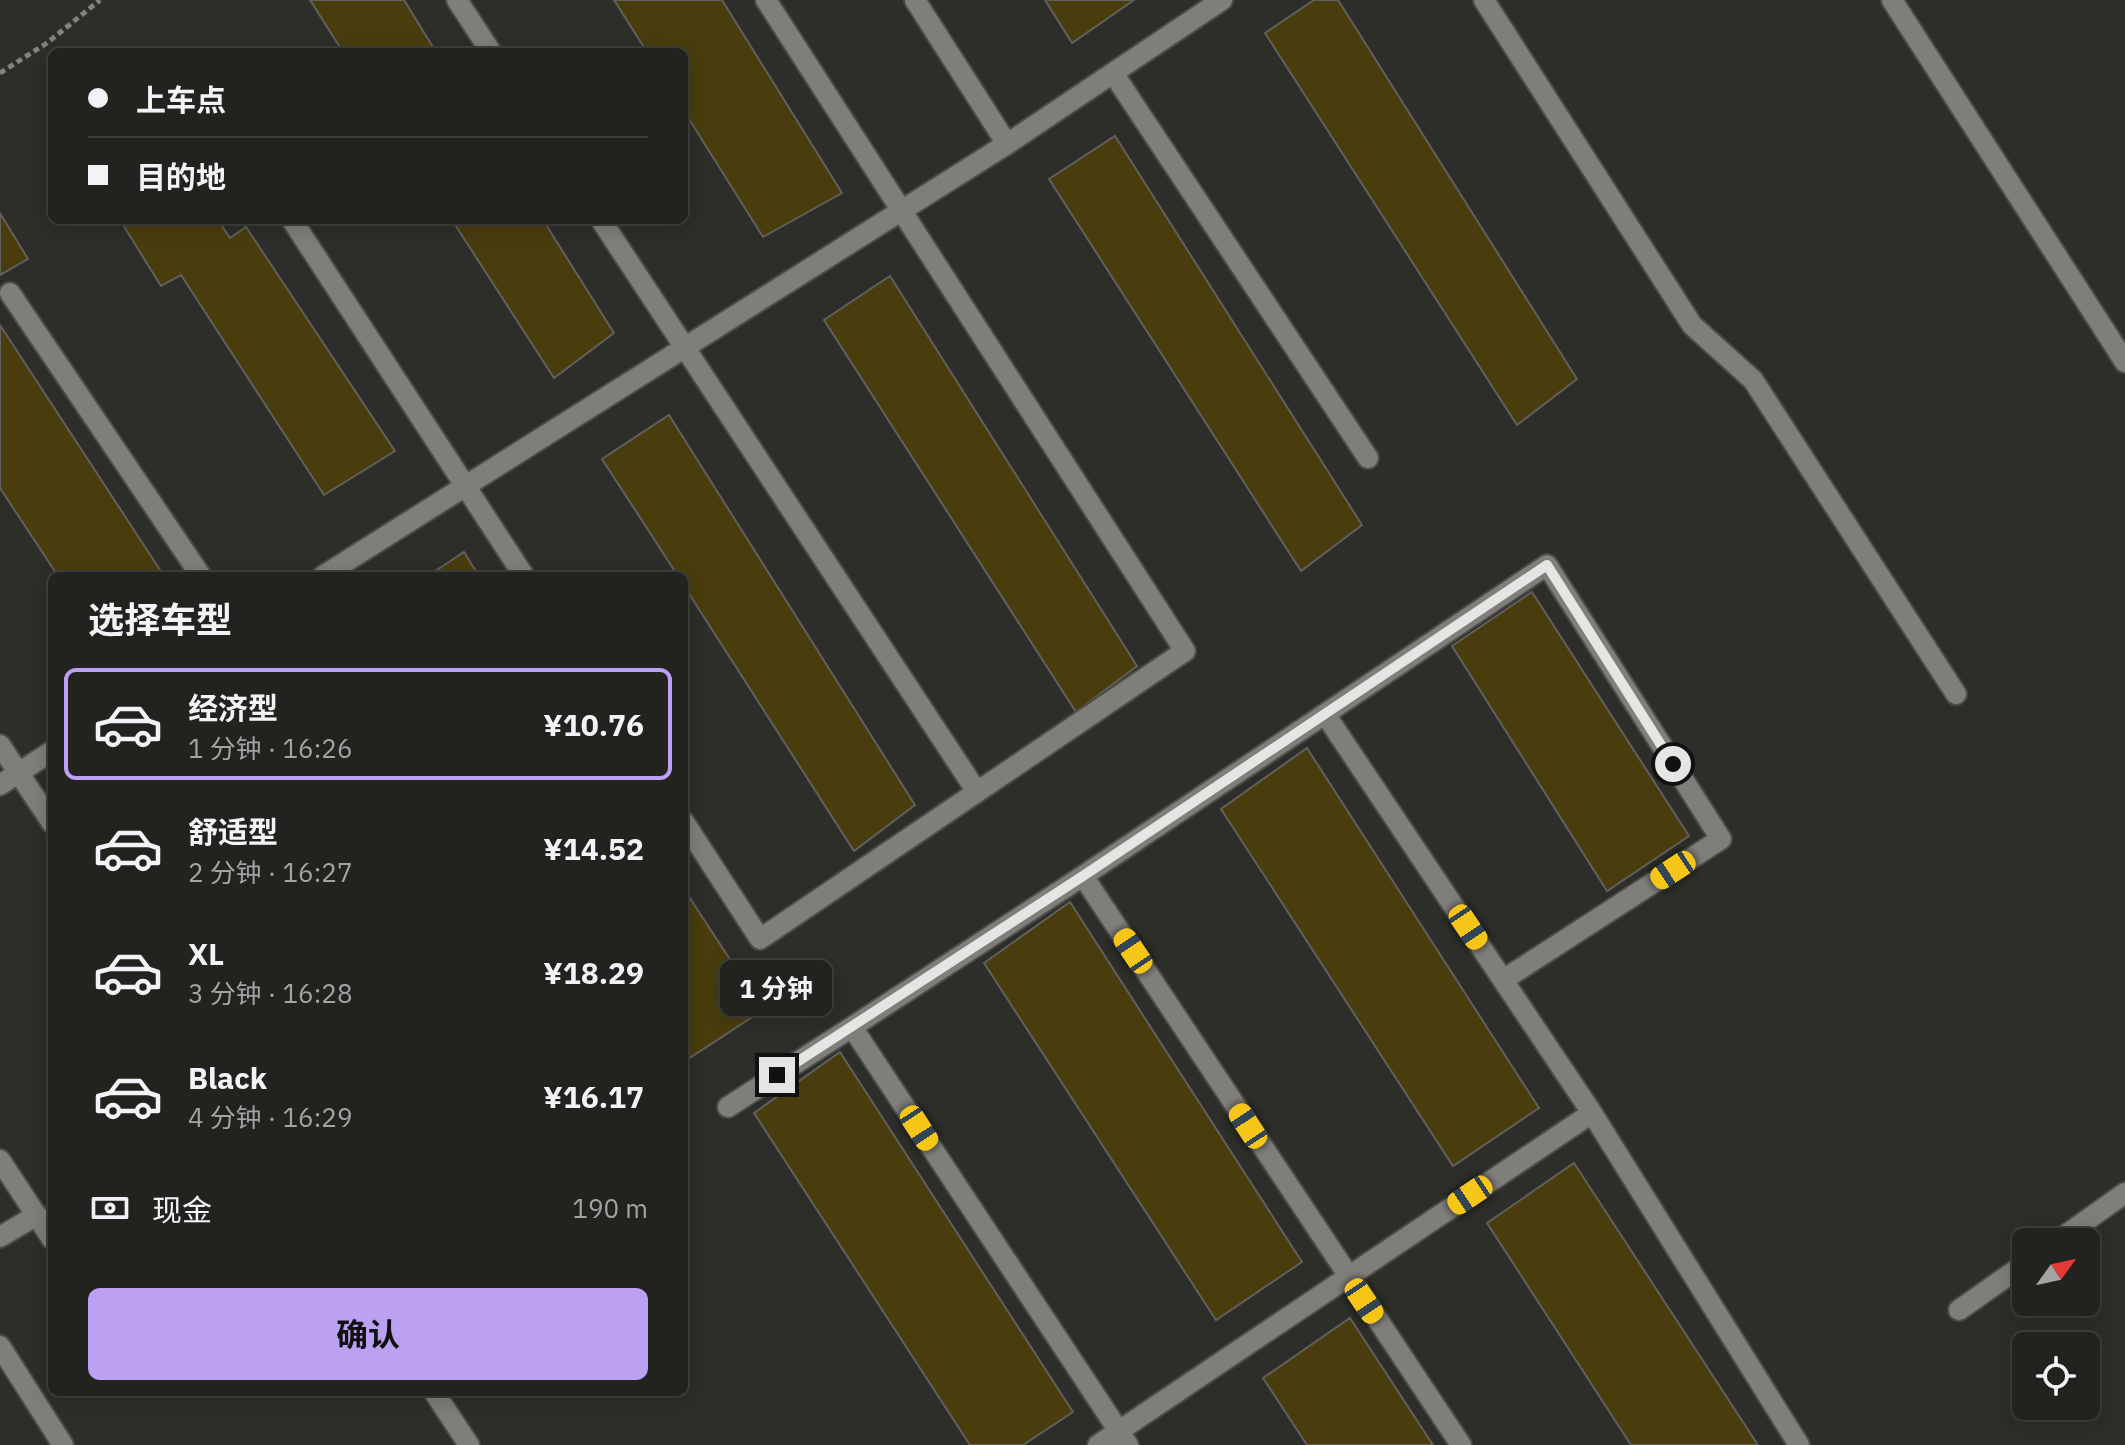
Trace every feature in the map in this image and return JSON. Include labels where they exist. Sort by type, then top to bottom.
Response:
[{"type":"street","points":[[457,0],[488,48]]},
{"type":"street","points":[[688,828],[760,939],[1185,651],[766,0]]},
{"type":"street","points":[[915,0],[1007,144]]},
{"type":"street","points":[[329,572],[1007,144],[1113,73],[1199,6],[1222,0]]},
{"type":"street","points":[[1484,0],[1692,325],[1753,380],[1956,694]]},
{"type":"street","points":[[1892,0],[2125,362]]},
{"type":"street","points":[[1113,73],[1368,458]]},
{"type":"street","points":[[295,224],[521,572]]},
{"type":"street","points":[[604,224],[977,792]]},
{"type":"street","points":[[10,293],[198,572]]},
{"type":"street","points":[[728,1107],[1083,876],[1547,565],[1721,839],[1503,980]]},
{"type":"street","points":[[1325,714],[1592,1113],[1799,1445]]},
{"type":"street","points":[[0,745],[48,817]]},
{"type":"street","points":[[0,785],[48,754]]},
{"type":"street","points":[[1083,876],[1461,1445]]},
{"type":"street","points":[[852,1027],[1123,1438]]},
{"type":"street","points":[[1098,1445],[1123,1438],[1348,1277],[1592,1113]]},
{"type":"street","points":[[0,1160],[48,1233]]},
{"type":"street","points":[[2076,1228],[2125,1193]]},
{"type":"street","points":[[0,1237],[37,1215]]},
{"type":"street","points":[[1959,1310],[2012,1273]]},
{"type":"street","points":[[0,1346],[63,1445]]},
{"type":"street","points":[[437,1396],[469,1445]]},
{"type":"path","points":[[0,73],[47,43],[100,0]]},
{"type":"building","points":[[310,0],[404,0],[434,48],[340,48]]},
{"type":"building","points":[[614,0],[722,0],[842,193],[763,237],[688,117],[688,48],[644,48]]},
{"type":"building","points":[[1045,0],[1134,0],[1072,43]]},
{"type":"building","points":[[1314,0],[1338,0],[1577,379],[1517,425],[1265,33]]},
{"type":"building","points":[[1115,136],[1362,525],[1301,571],[1049,179]]},
{"type":"building","points":[[0,213],[28,259],[0,275]]},
{"type":"building","points":[[122,224],[221,224],[230,238],[246,227],[395,451],[324,495],[181,275],[161,286]]},
{"type":"building","points":[[455,224],[546,224],[614,333],[554,378]]},
{"type":"building","points":[[890,276],[1137,666],[1076,712],[824,320]]},
{"type":"building","points":[[0,325],[161,572],[55,572],[0,488]]},
{"type":"building","points":[[669,415],[915,805],[854,851],[688,592],[688,572],[675,572],[602,459]]},
{"type":"building","points":[[464,552],[476,572],[434,572]]},
{"type":"building","points":[[1532,592],[1689,836],[1607,891],[1452,646]]},
{"type":"building","points":[[1307,748],[1539,1108],[1453,1166],[1221,809]]},
{"type":"building","points":[[688,895],[763,1010],[688,1059]]},
{"type":"building","points":[[1070,902],[1302,1262],[1216,1320],[984,963]]},
{"type":"building","points":[[840,1052],[1073,1412],[1023,1445],[970,1445],[754,1113]]},
{"type":"building","points":[[1574,1163],[1758,1445],[1631,1445],[1487,1223]]},
{"type":"building","points":[[1350,1318],[1433,1445],[1307,1445],[1263,1378]]},
{"type":"route","points":[[777,1075],[1083,876],[1547,565],[1673,764]]}]
